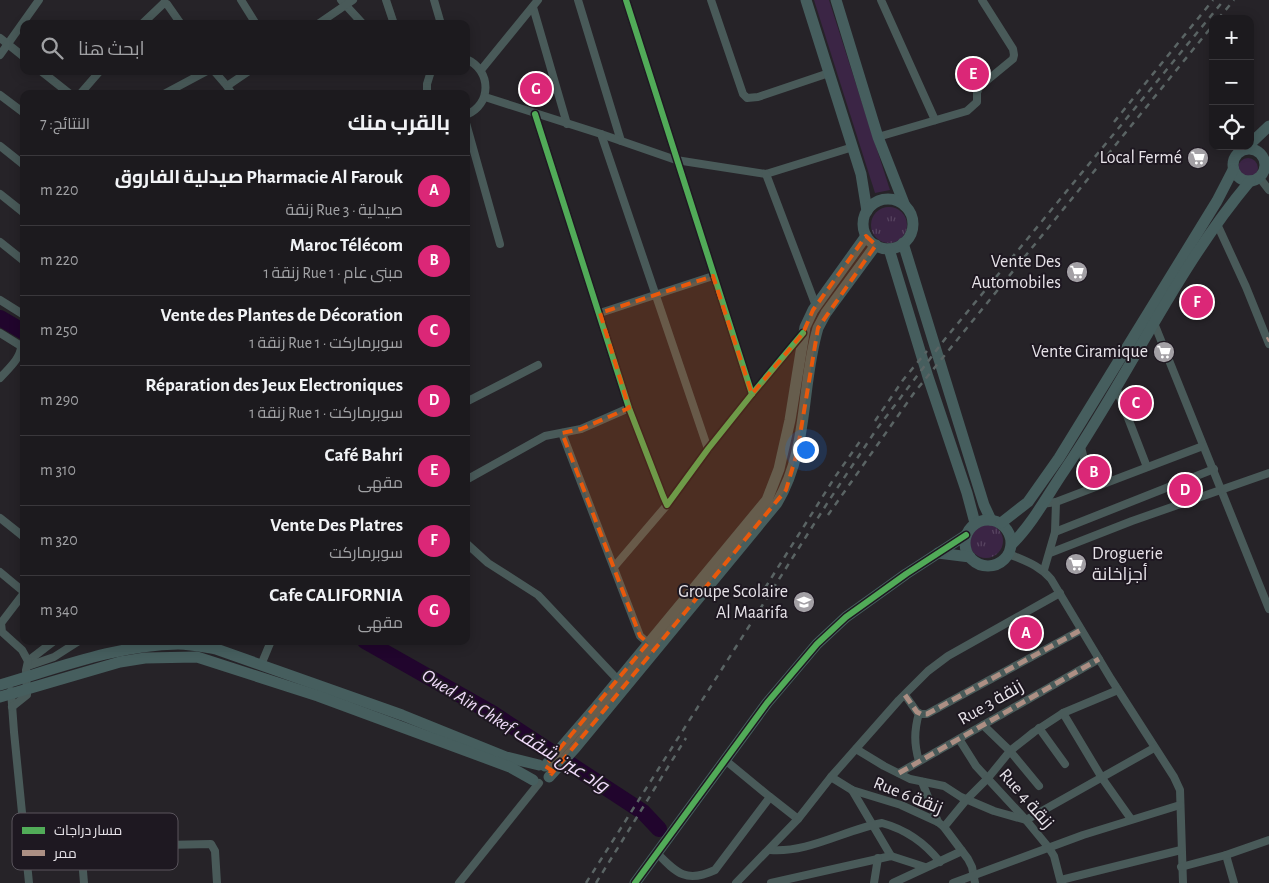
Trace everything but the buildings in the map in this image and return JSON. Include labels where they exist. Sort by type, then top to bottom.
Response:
[{"type":"main road","points":[[806,0],[862,174],[867,211],[863,224],[866,236],[876,245],[889,248],[898,247],[910,235],[913,226],[910,214],[900,202],[886,199],[875,203],[867,211]]},
{"type":"main road","points":[[836,0],[878,137],[904,206]]},
{"type":"main road","points":[[1254,140],[1269,126]]},
{"type":"main road","points":[[966,535],[966,549],[970,557],[981,565],[992,566],[1002,562],[1029,526],[1081,447],[1154,323],[1217,224],[1264,170],[1266,154],[1254,149]]},
{"type":"main road","points":[[1243,150],[1235,156],[1232,163],[1233,170],[1240,178],[1255,179]]},
{"type":"main road","points":[[636,883],[762,710],[792,672],[831,631],[867,602],[966,535],[975,524],[983,520],[996,521],[1028,502],[1059,458],[1217,201],[1233,170]]},
{"type":"main road","points":[[572,744],[618,680],[767,500],[779,469],[788,428],[803,333],[808,319],[866,236]]},
{"type":"main road","points":[[903,243],[984,505],[996,521],[1009,531],[1010,549]]},
{"type":"main road","points":[[27,673],[90,670],[145,658],[197,657],[318,696],[510,767],[536,782],[547,781],[549,766],[572,744],[782,496],[797,453],[818,328],[826,313],[876,245]]},
{"type":"main road","points":[[889,248],[928,377],[968,493],[975,524]]},
{"type":"main road","points":[[938,553],[970,557]]},
{"type":"main road","points":[[0,697],[7,687],[27,673],[128,649],[161,645]]},
{"type":"main road","points":[[188,645],[216,650],[402,715],[506,757],[549,766]]},
{"type":"main road","points":[[536,782],[532,771],[534,767],[549,766]]},
{"type":"street","points":[[25,20],[39,0]]},
{"type":"street","points":[[241,0],[254,20]]},
{"type":"street","points":[[323,20],[343,2],[353,0]]},
{"type":"street","points":[[386,0],[393,20]]},
{"type":"street","points":[[434,0],[440,20]]},
{"type":"street","points":[[481,70],[538,0]]},
{"type":"street","points":[[578,0],[622,141]]},
{"type":"street","points":[[636,0],[627,2],[752,394]]},
{"type":"street","points":[[711,0],[742,94],[747,98],[758,97],[828,73]]},
{"type":"street","points":[[881,0],[935,120]]},
{"type":"street","points":[[878,137],[967,111],[977,102],[979,87],[1012,59],[1014,55],[1012,50],[982,0]]},
{"type":"street","points":[[146,20],[163,2],[167,4],[178,20]]},
{"type":"street","points":[[343,2],[359,20]]},
{"type":"street","points":[[533,7],[567,124]]},
{"type":"street","points":[[0,55],[20,28]]},
{"type":"street","points":[[0,38],[20,54]]},
{"type":"street","points":[[470,61],[481,70],[486,83],[485,97],[477,109],[470,113]]},
{"type":"street","points":[[47,75],[65,90]]},
{"type":"street","points":[[83,90],[97,75]]},
{"type":"street","points":[[172,90],[200,75]]},
{"type":"street","points":[[217,75],[230,90]]},
{"type":"street","points":[[227,86],[243,75]]},
{"type":"street","points":[[427,90],[430,75]]},
{"type":"street","points":[[0,95],[20,111]]},
{"type":"street","points":[[485,97],[676,160],[766,174],[853,147]]},
{"type":"street","points":[[535,114],[630,408],[662,496],[668,505]]},
{"type":"street","points":[[601,134],[708,450]]},
{"type":"street","points":[[470,138],[500,244]]},
{"type":"street","points":[[0,146],[20,162]]},
{"type":"street","points":[[766,174],[816,306]]},
{"type":"street","points":[[1255,179],[1269,190]]},
{"type":"street","points":[[0,194],[20,210]]},
{"type":"street","points":[[1217,224],[1268,341]]},
{"type":"street","points":[[0,242],[20,258]]},
{"type":"street","points":[[600,313],[713,276]]},
{"type":"street","points":[[0,300],[20,312]]},
{"type":"street","points":[[1154,323],[1269,609]]},
{"type":"street","points":[[0,333],[20,345]]},
{"type":"street","points":[[614,567],[668,505],[708,450],[803,333]]},
{"type":"street","points":[[0,378],[20,355]]},
{"type":"street","points":[[470,400],[538,365]]},
{"type":"street","points":[[1116,387],[1147,467]]},
{"type":"street","points":[[470,478],[545,436],[581,429],[630,408]]},
{"type":"street","points":[[562,432],[640,636],[648,643]]},
{"type":"street","points":[[1042,504],[1056,502],[1203,446]]},
{"type":"street","points":[[1081,447],[1091,488]]},
{"type":"street","points":[[1055,532],[1214,469]]},
{"type":"street","points":[[1050,553],[1132,521],[1269,473]]},
{"type":"street","points":[[1044,570],[1055,532],[1056,502]]},
{"type":"street","points":[[1126,505],[1132,521]]},
{"type":"street","points":[[0,518],[20,534]]},
{"type":"street","points":[[470,547],[488,563],[538,595],[618,680]]},
{"type":"street","points":[[1010,549],[1044,570],[1060,592],[1118,690],[1174,777],[1180,790],[1183,883]]},
{"type":"street","points":[[0,572],[20,589]]},
{"type":"street","points":[[736,883],[770,850],[798,819],[831,777],[928,671],[948,656],[1060,592]]},
{"type":"street","points":[[12,707],[27,695],[27,673],[22,650],[0,628],[4,617],[20,597]]},
{"type":"street","points":[[905,695],[919,713],[927,714],[1082,630]]},
{"type":"street","points":[[27,673],[51,645]]},
{"type":"street","points":[[22,813],[12,707],[7,687],[73,645]]},
{"type":"street","points":[[261,666],[269,645]]},
{"type":"street","name":"Rue 3 زنقة","points":[[899,773],[1099,659]]},
{"type":"street","points":[[922,782],[941,825],[988,778],[1010,751],[1039,728],[1063,713],[1118,690]]},
{"type":"street","points":[[919,713],[914,740],[919,761]]},
{"type":"street","points":[[1063,713],[1102,778],[1131,820]]},
{"type":"street","points":[[983,725],[1010,751],[1039,786]]},
{"type":"street","points":[[1039,728],[1065,764]]},
{"type":"street","name":"Rue 4 زنقة","points":[[959,739],[976,766],[1049,848],[1054,856],[1061,882]]},
{"type":"street","points":[[856,749],[910,779],[944,786],[994,811],[1026,820],[1154,748]]},
{"type":"street","points":[[725,760],[798,819]]},
{"type":"street","name":"Rue 6 زنقة","points":[[831,777],[852,790],[901,805],[941,825],[962,851],[972,868],[974,879]]},
{"type":"street","points":[[459,883],[536,782]]},
{"type":"street","points":[[852,790],[891,856]]},
{"type":"street","points":[[658,854],[678,879],[693,880],[704,878],[715,870],[770,797]]},
{"type":"street","points":[[953,883],[974,879],[1049,848],[1180,805]]},
{"type":"street","points":[[770,850],[788,850],[803,847],[882,822],[912,836],[927,847],[940,862]]},
{"type":"street","points":[[1181,867],[1269,840]]},
{"type":"street","points":[[178,845],[211,844],[215,851],[217,883]]},
{"type":"street","points":[[1061,882],[1181,850]]},
{"type":"street","points":[[899,882],[925,867],[962,851]]},
{"type":"street","points":[[1226,854],[1234,883]]},
{"type":"street","points":[[771,883],[891,856],[925,867]]},
{"type":"street","points":[[874,883],[878,858]]},
{"type":"street","points":[[28,870],[29,883]]},
{"type":"street","points":[[83,870],[84,883]]},
{"type":"highlighted area","points":[[866,236],[876,245],[818,328],[797,453],[786,490],[549,777],[551,770],[545,766],[648,643],[640,636],[562,433],[581,429],[629,408],[600,313],[713,276],[752,394],[803,333],[813,310]]},
{"type":"green space","points":[[814,0],[829,0],[890,190],[875,193]]},
{"type":"green space","points":[[1248,158],[1255,161],[1258,168],[1255,175],[1248,178],[1241,175],[1238,168],[1241,161]]},
{"type":"green space","points":[[889,207],[896,208],[902,212],[906,218],[906,232],[902,238],[896,242],[889,243],[882,242],[876,238],[872,232],[871,225],[872,218],[876,212],[882,208]]},
{"type":"green space","points":[[986,524],[998,529],[1003,541],[998,553],[986,558],[974,553],[969,541],[974,529]]},
{"type":"waterway","name":"Oued Aïn Chkef واد عين شقف","points":[[0,318],[20,330]]},
{"type":"waterway","name":"Oued Aïn Chkef واد عين شقف","points":[[372,645],[492,713],[643,812],[659,829]]},
{"type":"railway","points":[[1114,122],[1213,0]]},
{"type":"railway","points":[[586,883],[828,502],[876,430],[945,339],[1224,0]]},
{"type":"railway","points":[[1221,15],[1234,0]]},
{"type":"railway","points":[[828,515],[914,393],[1209,30]]},
{"type":"railway","points":[[875,421],[903,380],[927,351]]},
{"type":"railway","points":[[765,588],[835,477],[863,437]]},
{"type":"railway","points":[[596,883],[686,738]]},
{"type":"marked path","points":[[905,695],[917,712],[927,714],[1081,630]]},
{"type":"marked path","points":[[899,773],[1099,659]]},
{"type":"cycle path","points":[[626,0],[752,394]]},
{"type":"cycle path","points":[[535,114],[629,408],[667,505],[708,449],[803,333]]},
{"type":"cycle path","points":[[635,883],[767,703],[817,644],[846,617],[906,574],[966,535]]},
{"type":"place","name":"Café Bahri","points":[[973,74]]},
{"type":"place","name":"Cafe CALIFORNIA","points":[[536,89]]},
{"type":"place","name":"Local Fermé","points":[[1198,158]]},
{"type":"place","name":"Vente Des Automobiles","points":[[1077,272]]},
{"type":"place","name":"Vente Des Platres","points":[[1197,302]]},
{"type":"place","name":"Vente Ciramique","points":[[1164,352]]},
{"type":"place","name":"Vente des Plantes de Décoration","points":[[1136,403]]},
{"type":"place","name":"Maroc Télécom","points":[[1094,472]]},
{"type":"place","name":"Réparation des Jeux Electroniques","points":[[1185,490]]},
{"type":"place","name":"Droguerie أجزاخانة","points":[[1076,564]]},
{"type":"place","name":"Groupe Scolaire Al Maarifa","points":[[804,602]]},
{"type":"place","name":"Pharmacie Al Farouk صيدلية الفاروق","points":[[1026,633]]}]
